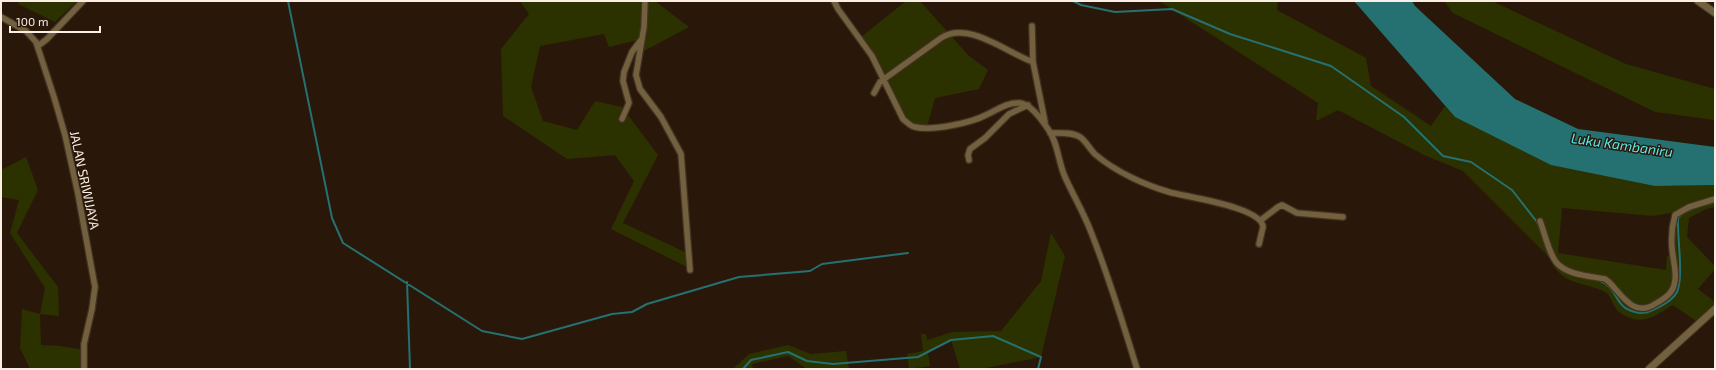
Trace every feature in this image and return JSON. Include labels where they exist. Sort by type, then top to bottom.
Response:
[{"type":"street","points":[[38,46],[47,39],[83,1]]},
{"type":"street","points":[[645,1],[646,16],[636,75],[638,83],[665,123],[681,154],[690,270]]},
{"type":"street","points":[[834,1],[838,9],[872,56],[903,119],[911,125],[917,127],[960,124],[978,119],[1011,104],[1018,103],[1028,105],[1045,125],[1050,133],[1059,162],[1090,230],[1112,286],[1137,369]]},
{"type":"street","points":[[1698,1],[1715,13]]},
{"type":"street","name":"JALAN SRIWIJAYA","points":[[1,17],[26,31],[32,36],[38,46],[65,135],[95,287],[92,309],[84,344],[84,369]]},
{"type":"street","points":[[1032,26],[1033,62],[1045,125]]},
{"type":"street","points":[[874,93],[880,82],[948,33],[954,32],[975,35],[1033,62]]},
{"type":"street","points":[[622,119],[629,103],[623,81],[624,72],[632,52],[642,38]]},
{"type":"street","points":[[969,160],[968,155],[970,149],[1009,114],[1028,105]]},
{"type":"street","points":[[1050,133],[1067,133],[1080,137],[1098,157],[1126,174],[1155,187],[1237,208],[1261,220],[1263,227],[1259,244]]},
{"type":"street","points":[[1540,221],[1554,259],[1558,265],[1567,270],[1609,282],[1629,304],[1636,308],[1650,308],[1666,297],[1673,288],[1675,278],[1672,229],[1675,215],[1689,207],[1715,200]]},
{"type":"street","points":[[1261,220],[1282,205],[1297,213],[1343,217]]},
{"type":"street","points":[[1649,369],[1715,309]]},
{"type":"green space","points":[[19,1],[77,1],[55,22],[18,4]]},
{"type":"green space","points":[[520,1],[655,1],[689,27],[640,53],[642,39],[609,47],[604,34],[540,46],[531,87],[543,121],[577,130],[595,101],[622,107],[658,155],[623,223],[689,254],[691,269],[611,229],[634,181],[615,155],[567,159],[503,116],[501,49],[529,14]]},
{"type":"green space","points":[[906,1],[920,1],[968,55],[988,70],[979,89],[935,98],[927,127],[911,124],[903,117],[861,37]]},
{"type":"green space","points":[[1159,1],[1278,1],[1277,10],[1366,58],[1371,86],[1431,126],[1445,106],[1455,117],[1655,186],[1715,185],[1715,207],[1706,209],[1689,218],[1687,237],[1715,266],[1715,269],[1698,289],[1715,302],[1715,306],[1699,323],[1673,305],[1650,318],[1639,320],[1624,315],[1615,308],[1609,296],[1605,292],[1573,281],[1560,274],[1554,267],[1550,258],[1463,171],[1424,155],[1338,110],[1316,121],[1318,103]],"holes":[[[1562,208],[1653,216],[1681,211],[1675,227],[1675,256],[1667,256],[1666,270],[1558,253]]]},
{"type":"green space","points":[[1444,1],[1492,1],[1626,64],[1715,89],[1715,120],[1655,112],[1453,13]]},
{"type":"green space","points":[[26,157],[38,190],[17,233],[58,287],[59,316],[40,314],[45,288],[10,233],[19,200],[1,197],[1,170]]},
{"type":"green space","points":[[1051,233],[1065,256],[1041,357],[981,369],[960,369],[951,340],[928,353],[930,366],[909,369],[907,354],[923,351],[921,334],[926,334],[927,340],[952,332],[1001,331],[1041,281]]},
{"type":"green space","points":[[22,309],[40,314],[41,345],[85,350],[86,369],[30,369],[20,348]]},
{"type":"green space","points":[[788,345],[811,354],[846,351],[849,369],[807,369],[788,356],[752,364],[753,369],[731,369],[749,354]]},
{"type":"water","name":"Luku Kambaniru","points":[[1354,1],[1412,1],[1415,6],[1515,99],[1578,129],[1715,147],[1715,185],[1655,186],[1551,165],[1455,117]]},
{"type":"waterway","points":[[288,1],[332,218],[343,243],[482,331],[522,339],[612,314],[632,312],[647,304],[739,277],[810,271],[822,264],[908,253]]},
{"type":"waterway","points":[[1073,1],[1081,5],[1115,12],[1172,9],[1230,34],[1331,66],[1404,117],[1443,156],[1471,162],[1512,190],[1537,222],[1543,238]]},
{"type":"waterway","points":[[1708,204],[1715,202]]},
{"type":"waterway","points":[[1597,280],[1608,286],[1623,306],[1632,311],[1643,313],[1667,303],[1676,294],[1679,285],[1680,267],[1678,218],[1683,213],[1697,207]]},
{"type":"waterway","points":[[1548,254],[1553,262]]},
{"type":"waterway","points":[[407,282],[410,369]]},
{"type":"waterway","points":[[743,369],[751,360],[788,352],[807,361],[833,364],[918,357],[951,340],[993,336],[1041,357],[1038,369]]}]
